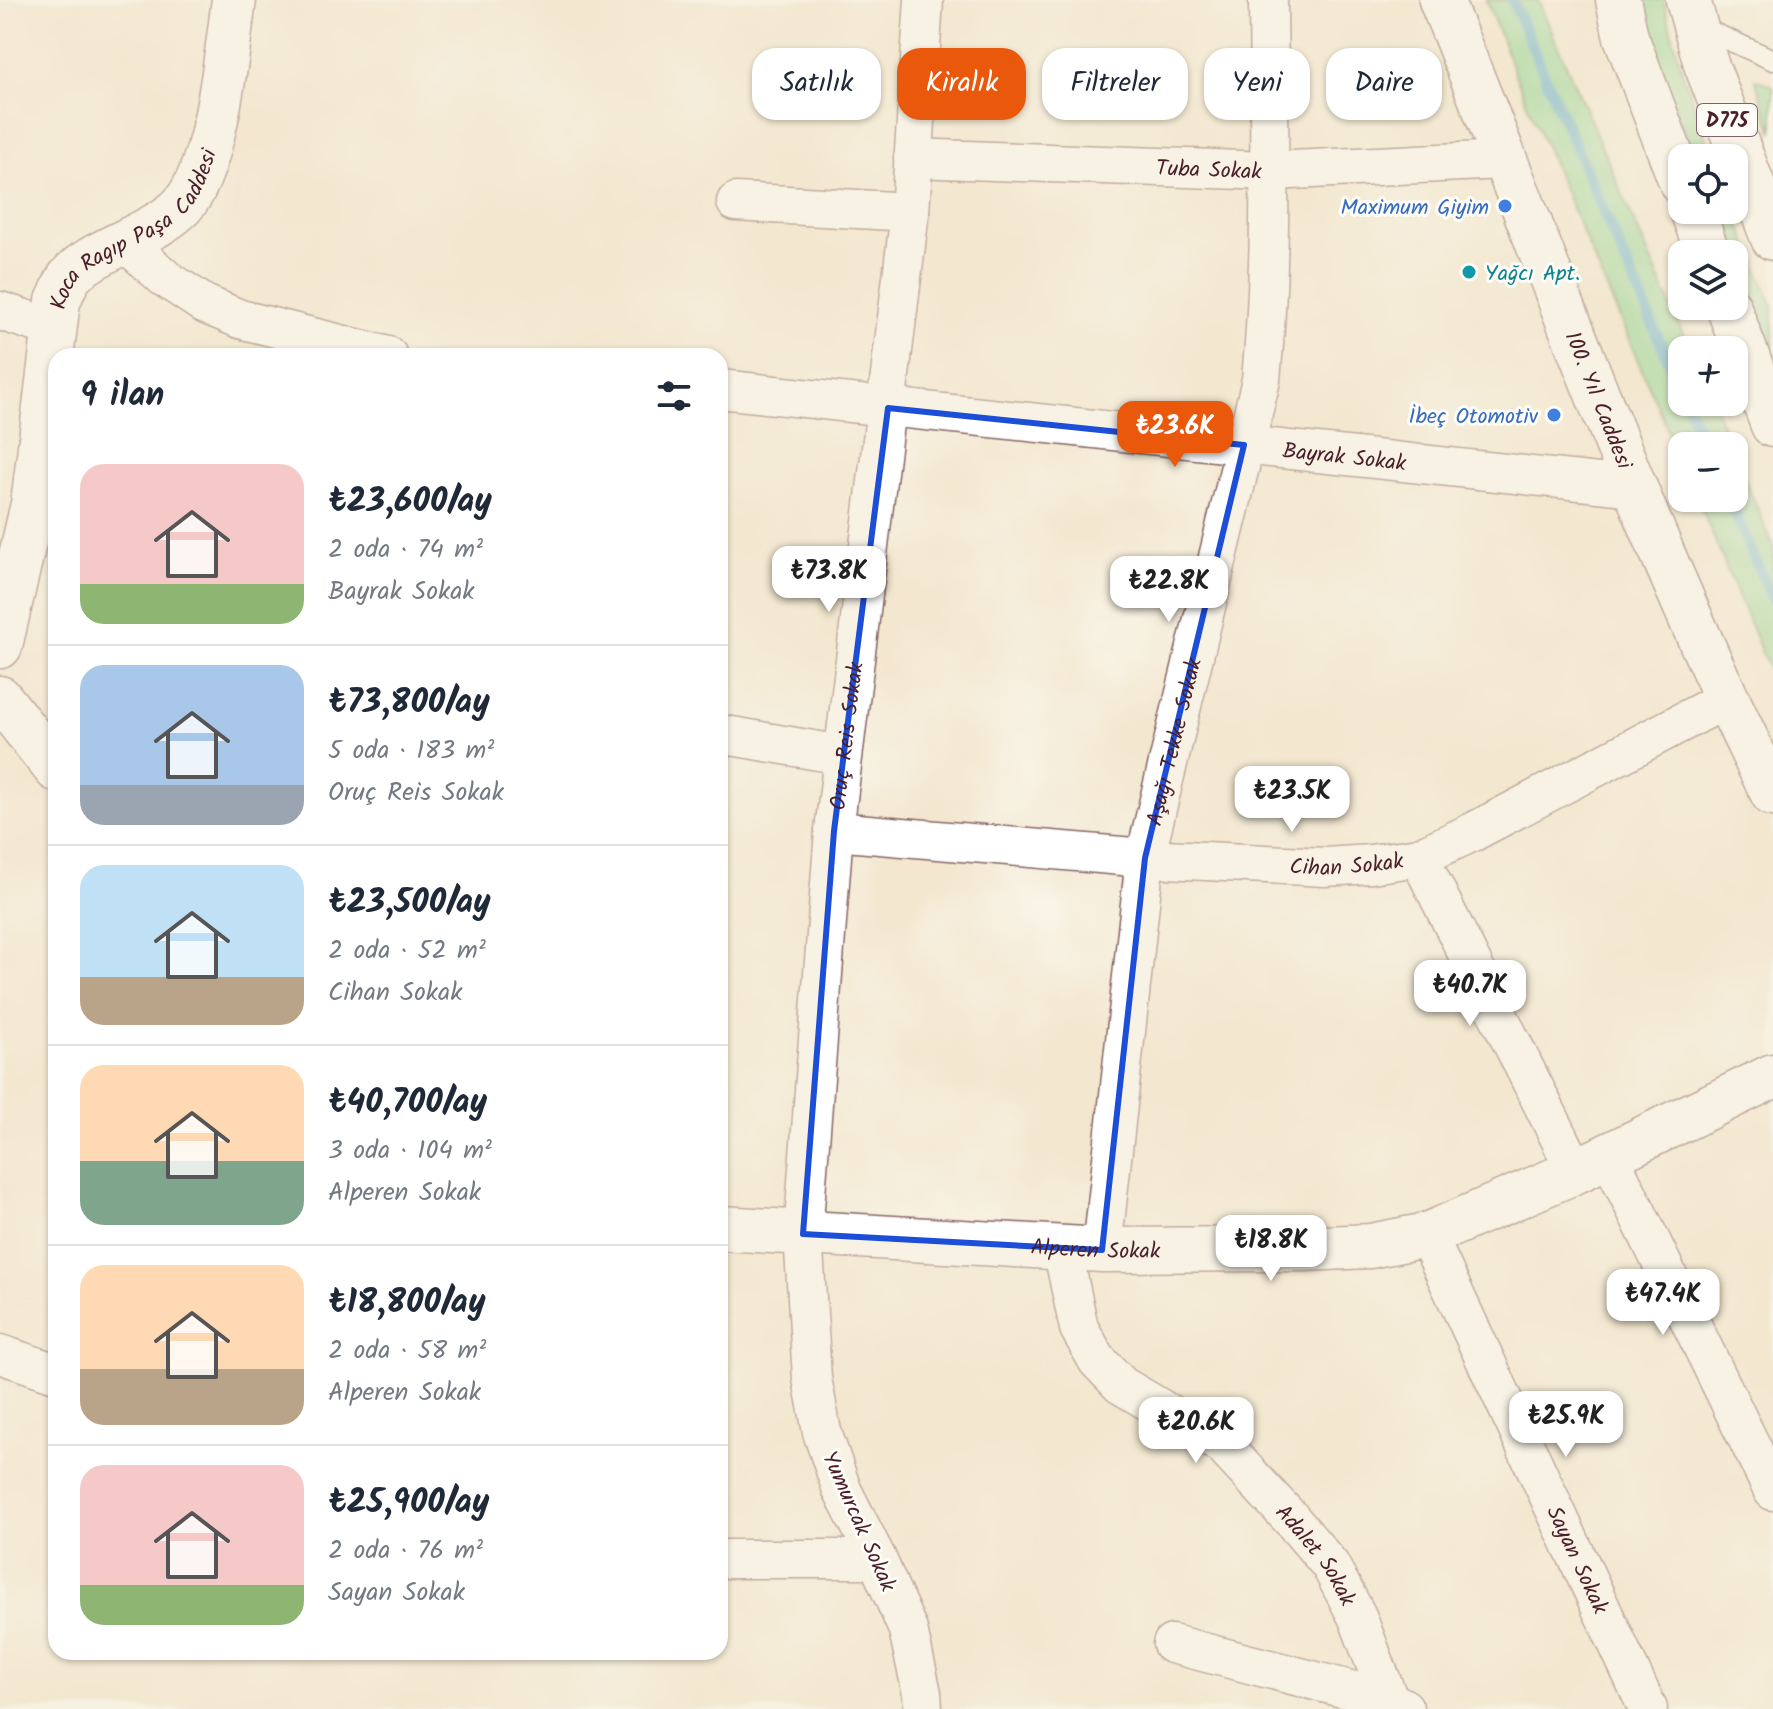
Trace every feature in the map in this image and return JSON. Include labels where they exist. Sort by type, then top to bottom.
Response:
[{"type":"street","name":"Koca Ragıp Paşa Caddesi","points":[[52,348],[58,301],[69,278],[81,266],[164,221],[184,205],[203,169],[217,115],[234,0]]},
{"type":"street","name":"Oruç Reis Sokak","points":[[803,1234],[834,831],[910,212],[924,0]]},
{"type":"street","name":"Aşağı Tekke Sokak","points":[[1082,1249],[1145,858],[1261,380],[1270,171],[1268,0]]},
{"type":"street","name":"100. Yıl Caddesi","points":[[1441,0],[1636,487],[1726,699],[1773,794]]},
{"type":"street","name":"D775","points":[[1618,0],[1626,37],[1668,147]]},
{"type":"street","name":"D775","points":[[1691,12],[1706,64],[1773,238]]},
{"type":"street","name":"Tuba Sokak","points":[[913,158],[1270,171],[1504,160]]},
{"type":"street","points":[[736,202],[910,212]]},
{"type":"street","points":[[126,243],[165,278],[204,304],[240,319],[356,348]]},
{"type":"street","points":[[0,311],[53,328]]},
{"type":"street","points":[[1733,320],[1773,425]]},
{"type":"street","name":"Bayrak Sokak","points":[[728,390],[1636,487]]},
{"type":"street","name":"Koca Ragıp Paşa Caddesi","points":[[0,646],[44,503],[48,425]]},
{"type":"street","points":[[0,698],[48,759]]},
{"type":"street","name":"Cihan Sokak","points":[[834,831],[1145,858],[1325,867],[1419,857],[1473,832],[1726,699]]},
{"type":"street","points":[[728,735],[842,755]]},
{"type":"street","points":[[1419,857],[1773,1491]]},
{"type":"street","name":"Alperen Sokak","points":[[728,1229],[1082,1249],[1370,1246],[1427,1235],[1592,1163],[1773,1076]]},
{"type":"street","name":"Yumurcak Sokak","points":[[803,1234],[812,1378],[822,1432],[842,1490],[908,1630],[923,1709]]},
{"type":"street","name":"Sayan Sokak","points":[[1427,1235],[1648,1709]]},
{"type":"street","name":"Adalet Sokak","points":[[1082,1249],[1079,1328],[1097,1360],[1121,1385],[1222,1445],[1292,1520],[1330,1565],[1357,1616],[1392,1706]]},
{"type":"street","points":[[0,1354],[48,1370]]},
{"type":"street","points":[[728,1559],[877,1559]]},
{"type":"street","points":[[1172,1644],[1392,1706]]},
{"type":"lane","points":[[1691,12],[1773,60]]},
{"type":"highlighted area","points":[[888,408],[1244,445],[1145,858],[1102,1250],[803,1234],[834,831]]},
{"type":"green space","points":[[1486,0],[1538,0],[1668,299],[1668,320],[1677,320],[1684,336],[1668,336],[1668,416],[1719,416],[1725,432],[1669,432],[1525,99]]},
{"type":"green space","points":[[1640,0],[1663,0],[1683,74],[1708,144],[1689,144],[1660,71]]},
{"type":"green space","points":[[1755,79],[1773,86],[1773,133]]},
{"type":"green space","points":[[1722,224],[1740,224],[1746,240],[1728,240]]},
{"type":"green space","points":[[1748,244],[1773,306],[1773,349],[1748,288]]},
{"type":"green space","points":[[1748,486],[1773,545],[1773,679],[1703,512],[1748,512]]},
{"type":"waterway","points":[[1512,0],[1668,360]]},
{"type":"waterway","points":[[1692,416],[1699,432]]},
{"type":"waterway","points":[[1734,512],[1773,601]]},
{"type":"place","name":"Maximum Giyim","points":[[1505,206]]},
{"type":"place","name":"Yağcı Apt.","points":[[1469,272]]},
{"type":"place","name":"İbeç Otomotiv","points":[[1554,415]]}]
